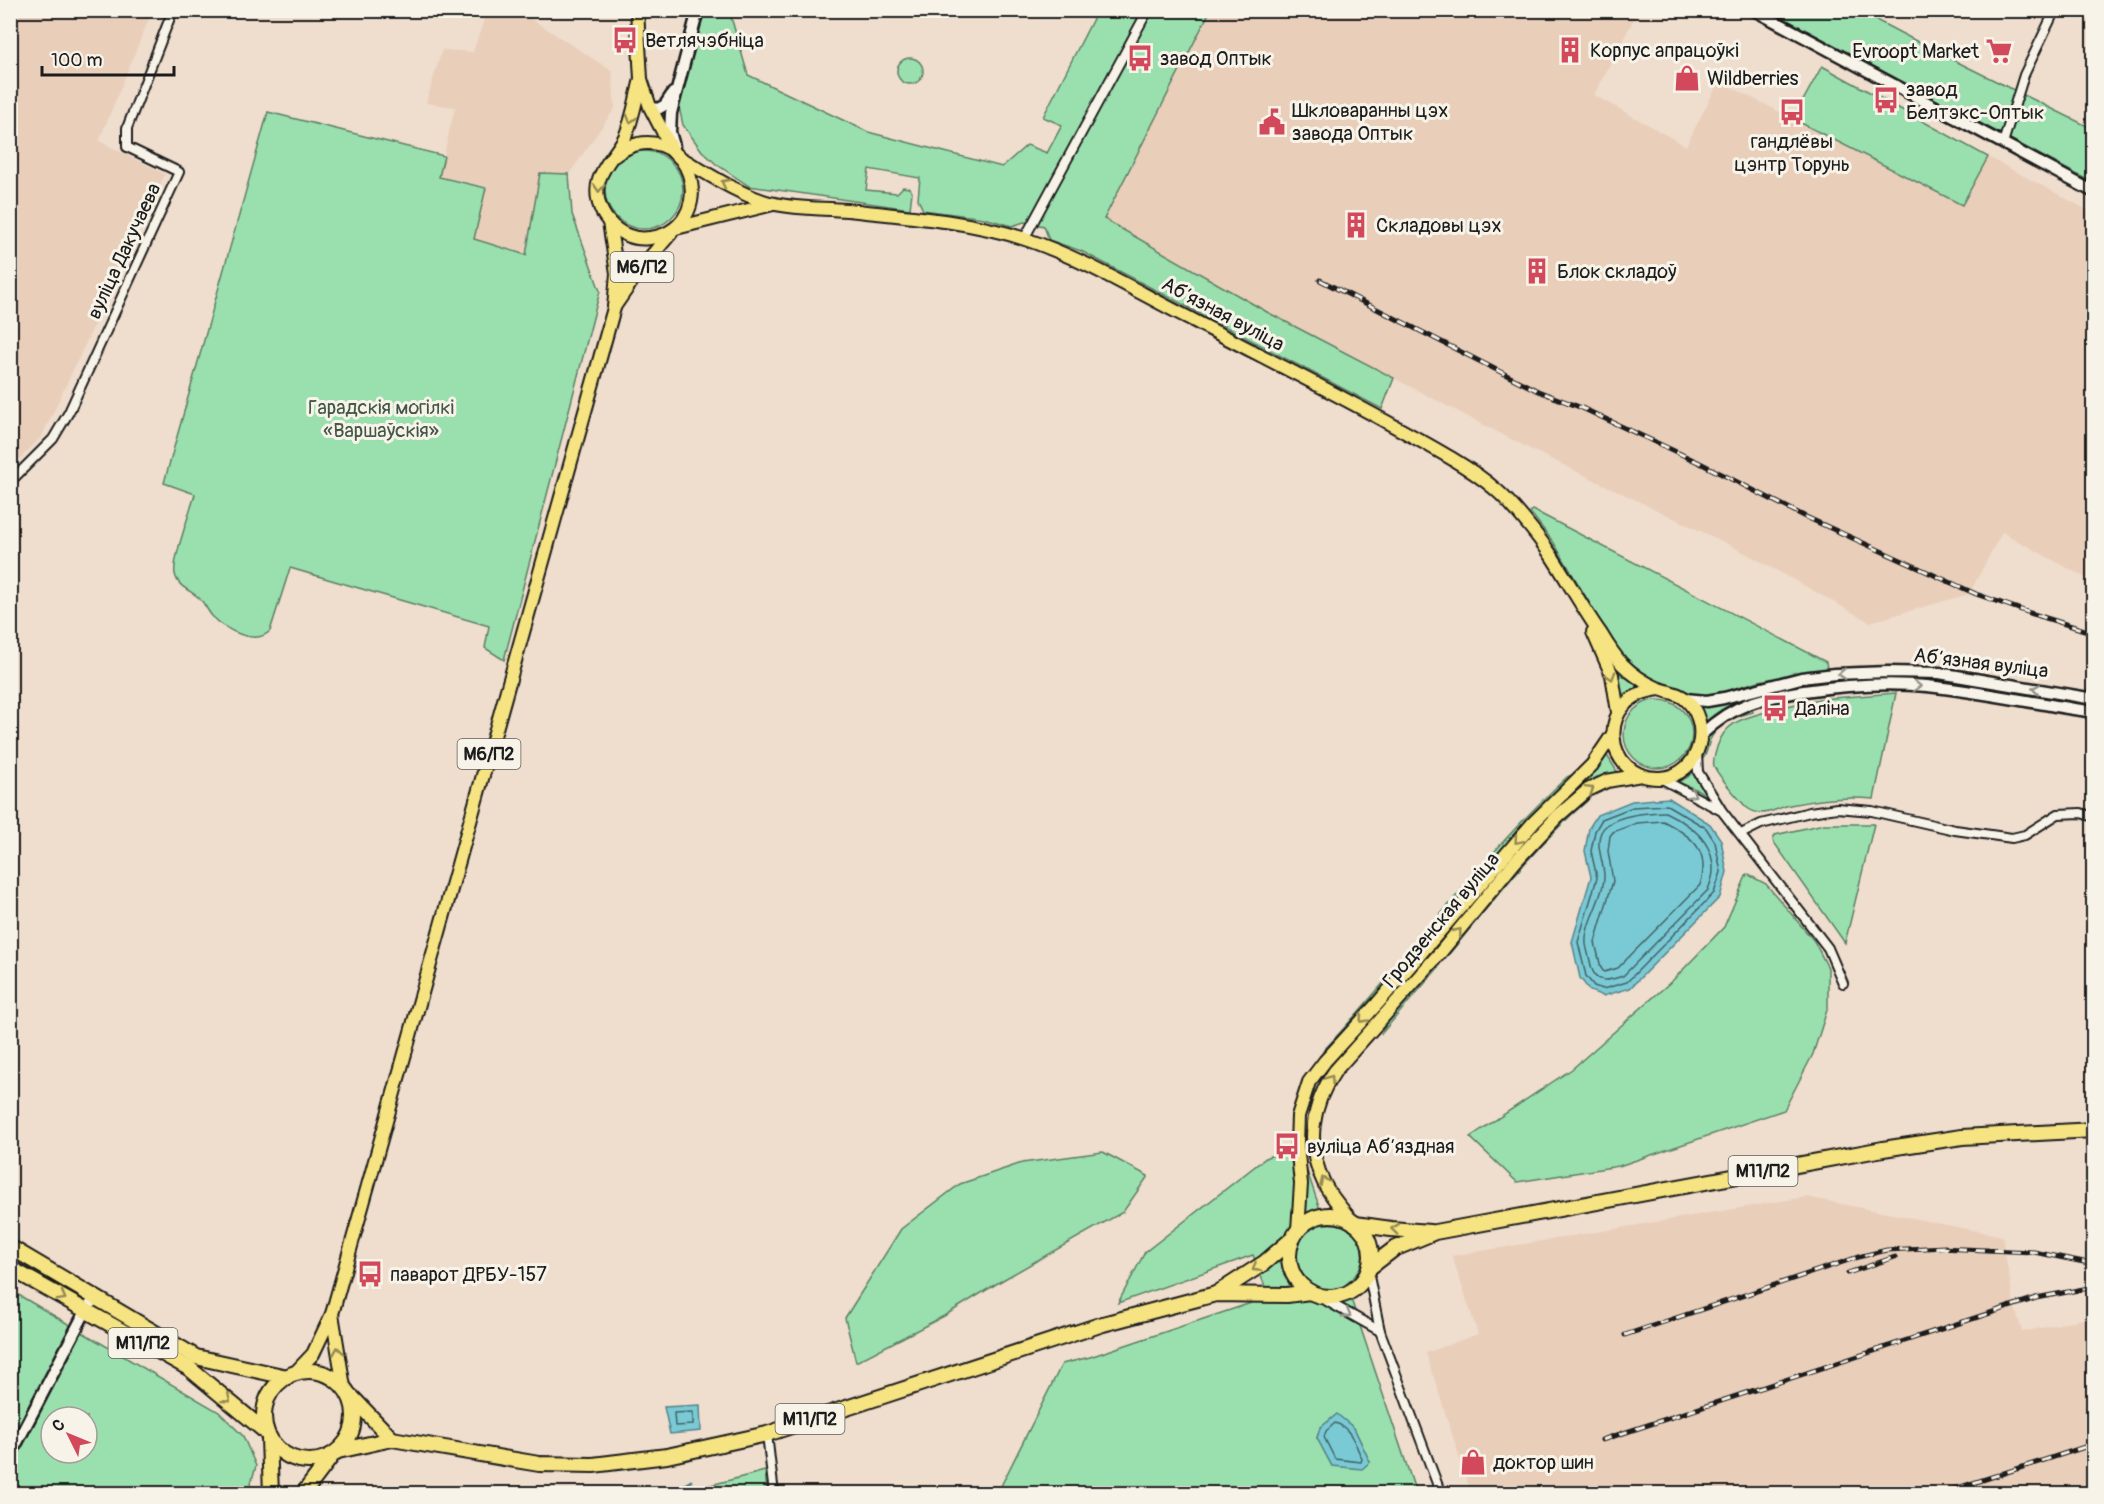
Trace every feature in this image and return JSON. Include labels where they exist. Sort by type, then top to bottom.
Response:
[{"type":"highway","name":"М11/П2","points":[[10,1268],[190,1369],[268,1435],[280,1451],[293,1459],[316,1461],[392,1439],[539,1464],[593,1465],[667,1456],[767,1434],[1092,1327],[1216,1294],[1313,1293],[1332,1297],[1347,1293],[1360,1284],[1369,1270],[1394,1250],[1435,1232],[1883,1149],[1962,1137],[2094,1130]]},
{"type":"highway","name":"М11/П2","points":[[1216,1294],[1264,1263],[1313,1218],[1323,1215],[1343,1217],[1354,1222],[1391,1229],[1435,1232]]},
{"type":"highway","points":[[1354,1222],[1366,1236],[1369,1244],[1371,1260],[1369,1270]]},
{"type":"highway","points":[[1295,1234],[1289,1252],[1290,1268],[1298,1282],[1313,1293]]},
{"type":"highway","name":"М11/П2","points":[[10,1247],[196,1357],[290,1375],[309,1371],[325,1374],[346,1391],[392,1439]]},
{"type":"highway","points":[[271,1494],[268,1435],[264,1416],[266,1400],[274,1387],[290,1375]]},
{"type":"highway","points":[[303,1494],[348,1439],[354,1425],[354,1409],[346,1391]]},
{"type":"main road","name":"М6/П2","points":[[614,308],[641,268],[683,220],[689,209],[693,186],[690,174],[676,155],[650,107],[641,79],[636,12]]},
{"type":"main road","name":"М6/П2","points":[[641,79],[625,137],[601,174],[597,195],[601,210],[609,222],[620,232],[633,238],[648,239],[662,236],[675,229]]},
{"type":"main road","points":[[614,156],[638,144],[651,144],[676,155]]},
{"type":"main road","name":"Абʼязная вуліца","points":[[676,155],[729,185],[773,204],[848,210],[954,224],[1024,239],[1082,263],[1385,421],[1476,474],[1498,491],[1549,553],[1619,661],[1635,677],[1685,699]]},
{"type":"main road","name":"Абʼязная вуліца","points":[[675,229],[773,204]]},
{"type":"main road","name":"М6/П2","points":[[290,1375],[313,1354],[332,1314],[614,308],[617,273],[609,222]]},
{"type":"main road","name":"Абʼязная вуліца","points":[[1580,604],[1612,675],[1618,712],[1613,734]]},
{"type":"main road","points":[[1618,712],[1636,695],[1647,690],[1660,689]]},
{"type":"main road","points":[[1613,734],[1617,751],[1627,766],[1641,775],[1661,778],[1675,774],[1688,766],[1697,754],[1702,734],[1698,715],[1685,699]]},
{"type":"main road","name":"Гродзенская вуліца","points":[[1295,1234],[1301,1184],[1297,1144],[1298,1116],[1309,1082],[1325,1060],[1377,1004],[1534,822],[1592,765],[1613,734]]},
{"type":"main road","name":"Гродзенская вуліца","points":[[1354,1222],[1323,1181],[1313,1147],[1315,1113],[1325,1086],[1335,1071],[1440,953],[1515,862],[1558,816],[1588,790],[1607,781],[1641,775]]},
{"type":"main road","name":"М6/П2","points":[[332,1314],[346,1391]]},
{"type":"street","name":"вуліца Дакучаева","points":[[10,482],[53,439],[69,412],[179,172],[127,147],[127,128],[173,10]]},
{"type":"street","points":[[676,155],[670,132],[671,113],[698,10]]},
{"type":"street","points":[[1024,239],[1148,10]]},
{"type":"street","points":[[1754,10],[2094,192]]},
{"type":"street","points":[[2002,143],[2024,75],[2055,10]]},
{"type":"street","points":[[650,107],[658,109],[665,105],[681,77]]},
{"type":"street","name":"Абʼязная вуліца","points":[[1685,699],[1707,701],[1724,698],[1801,678],[1888,672],[1939,673],[2094,699]]},
{"type":"street","name":"Абʼязная вуліца","points":[[1702,734],[1719,718],[1737,707],[1780,695],[1834,687],[1888,684],[1926,686],[2094,712]]},
{"type":"street","points":[[1697,754],[1698,772],[1722,811],[1828,948],[1843,983]]},
{"type":"street","points":[[1661,778],[1722,811]]},
{"type":"street","points":[[1741,834],[1761,824],[1837,808],[1872,811],[1955,830],[2012,838],[2025,835],[2058,814],[2081,813],[2094,817]]},
{"type":"street","points":[[1369,1270],[1380,1331],[1441,1494]]},
{"type":"street","points":[[1313,1293],[1380,1331]]},
{"type":"street","points":[[10,1456],[86,1310],[93,1301],[99,1298]]},
{"type":"street","points":[[767,1434],[774,1494]]},
{"type":"shaded area","points":[[11,10],[152,11],[99,141],[165,174],[42,436],[11,468]]},
{"type":"shaded area","points":[[517,10],[612,71],[615,108],[569,174],[540,173],[527,255],[473,239],[439,177],[455,107],[426,103],[442,50],[473,52],[487,11]]},
{"type":"shaded area","points":[[1210,11],[1638,11],[1594,95],[1686,146],[1719,81],[1961,205],[1988,157],[2093,213],[2093,582],[2002,532],[1969,594],[1870,622],[1736,548],[1534,451],[1267,312],[1104,219]]},
{"type":"shaded area","points":[[1806,1197],[2002,1236],[2014,1305],[2022,1332],[2093,1317],[2093,1493],[1471,1493],[1426,1353],[1478,1334],[1452,1256]]},
{"type":"green space","points":[[704,11],[734,11],[731,17],[748,75],[868,132],[1002,167],[1027,145],[1047,153],[1062,125],[1043,117],[1097,11],[1210,11],[1104,219],[1267,312],[1394,378],[1382,409],[1081,251],[1049,240],[1044,226],[1024,222],[1012,226],[984,218],[923,210],[918,199],[920,178],[869,169],[866,190],[897,193],[903,187],[909,188],[912,192],[910,209],[749,186],[716,164],[702,151],[683,125],[679,107],[683,85]]},
{"type":"green space","points":[[1770,11],[1859,11],[2093,129],[2093,183]]},
{"type":"green space","points":[[910,58],[919,62],[923,71],[919,80],[910,84],[901,80],[897,71],[901,62]]},
{"type":"green space","points":[[1822,66],[1988,157],[1962,205],[1793,119]]},
{"type":"green space","name":"Гарадскія могілкі «Варшаўскія»","points":[[268,112],[444,156],[439,177],[486,188],[474,239],[526,255],[540,173],[569,174],[572,214],[600,291],[504,660],[485,648],[489,626],[290,568],[270,631],[257,637],[249,637],[219,622],[200,599],[182,586],[177,579],[176,558],[195,494],[164,483]]},
{"type":"green space","points":[[644,151],[659,154],[671,163],[680,175],[683,190],[680,205],[671,217],[659,226],[644,229],[629,226],[617,217],[608,205],[605,190],[608,175],[617,163],[629,154]]},
{"type":"green space","points":[[1533,510],[1826,662],[1827,669],[1759,681],[1709,696],[1697,695],[1637,673],[1616,648],[1554,543],[1530,512]]},
{"type":"green space","points":[[1610,657],[1622,673],[1638,687],[1621,695]]},
{"type":"green space","points":[[1836,679],[1837,682],[1803,686],[1771,691],[1802,683]]},
{"type":"green space","points":[[1896,693],[1874,799],[1822,800],[1758,813],[1746,807],[1716,771],[1713,761],[1717,747],[1726,731],[1738,721],[1772,710],[1774,713],[1782,710],[1782,707],[1819,699]]},
{"type":"green space","points":[[1747,698],[1716,713],[1704,724],[1697,705],[1729,703]]},
{"type":"green space","points":[[1658,700],[1671,703],[1682,710],[1689,721],[1692,734],[1689,747],[1682,758],[1671,765],[1658,768],[1645,765],[1634,758],[1627,747],[1624,734],[1627,721],[1634,710],[1645,703]]},
{"type":"green space","points":[[1752,709],[1753,712],[1729,720],[1719,727],[1711,738],[1702,760],[1711,732],[1732,716]]},
{"type":"green space","points":[[1606,754],[1618,773],[1597,777],[1586,783],[1585,781],[1597,769]]},
{"type":"green space","points":[[1693,771],[1713,800],[1698,790],[1678,782],[1688,777]]},
{"type":"green space","points":[[1572,775],[1573,777],[1527,821],[1393,978],[1323,1055],[1323,1051],[1503,842],[1534,809],[1567,777]]},
{"type":"green space","points":[[1580,785],[1582,787],[1510,860],[1444,938],[1441,936],[1541,819]]},
{"type":"green space","points":[[1588,795],[1587,801],[1550,836],[1450,953],[1450,949],[1516,869]]},
{"type":"green space","points":[[1824,824],[1874,824],[1845,943],[1773,841],[1775,835]]},
{"type":"green space","points":[[1747,874],[1766,884],[1814,941],[1828,968],[1828,1007],[1813,1054],[1784,1110],[1619,1166],[1517,1182],[1470,1137],[1572,1069],[1674,979],[1724,927]]},
{"type":"green space","points":[[1421,962],[1422,964],[1378,1016],[1333,1065],[1329,1062],[1373,1018]]},
{"type":"green space","points":[[1439,966],[1381,1034],[1389,1019],[1433,969]]},
{"type":"green space","points":[[1103,1152],[1148,1176],[1123,1212],[944,1316],[856,1362],[845,1318],[901,1229],[960,1184],[1022,1163]]},
{"type":"green space","points":[[1278,1154],[1294,1156],[1305,1165],[1325,1224],[1349,1229],[1361,1245],[1363,1255],[1361,1265],[1346,1284],[1416,1493],[997,1494],[1062,1364],[1090,1357],[1269,1297],[1253,1255],[1118,1303],[1145,1252],[1267,1157]],"holes":[[[1337,1415],[1354,1428],[1370,1462],[1332,1466],[1317,1438],[1320,1428]]]},
{"type":"green space","points":[[10,1290],[219,1412],[243,1436],[256,1466],[248,1493],[11,1493]]},
{"type":"green space","points":[[765,1471],[767,1493],[680,1493]]},
{"type":"water","points":[[1669,798],[1710,824],[1721,840],[1727,872],[1720,897],[1630,988],[1603,996],[1590,991],[1580,978],[1572,942],[1591,877],[1585,851],[1589,828],[1597,815],[1632,801]]},
{"type":"water","points":[[700,1405],[701,1431],[670,1434],[664,1407]]},
{"type":"water","points":[[1337,1414],[1354,1428],[1370,1462],[1362,1469],[1332,1466],[1317,1438],[1320,1428]]},
{"type":"waterway","points":[[670,1494],[691,1481]]},
{"type":"railway","points":[[1320,280],[1538,391],[1582,408],[1700,463],[1806,517],[1976,594],[2094,633]]},
{"type":"railway","points":[[1625,1335],[1858,1257],[1887,1250],[1945,1247]]},
{"type":"railway","points":[[1939,1248],[2034,1252],[2094,1264]]},
{"type":"railway","points":[[1848,1273],[1895,1257]]},
{"type":"railway","points":[[1602,1440],[2036,1298],[2094,1287]]},
{"type":"railway","points":[[1939,1494],[2094,1444]]},
{"type":"place","name":"Ветлячэбніца","points":[[625,40]]},
{"type":"place","name":"Корпус апрацоўкі","points":[[1570,50]]},
{"type":"place","name":"Evroopt Market","points":[[1999,51]]},
{"type":"place","name":"завод Оптык","points":[[1140,58]]},
{"type":"place","name":"Wildberries","points":[[1687,78]]},
{"type":"place","name":"завод Белтэкс-Оптык","points":[[1886,100]]},
{"type":"place","name":"гандлёвы цэнтр Торунь","points":[[1792,112]]},
{"type":"place","name":"Шкловаранны цэх завода Оптык","points":[[1272,122]]},
{"type":"place","name":"Складовы цэх","points":[[1356,225]]},
{"type":"place","name":"Блок складоў","points":[[1537,271]]},
{"type":"place","name":"Даліна","points":[[1775,708]]},
{"type":"place","name":"вуліца Абʼяздная","points":[[1287,1146]]},
{"type":"place","name":"паварот ДРБУ-157","points":[[370,1274]]},
{"type":"place","name":"доктор шин","points":[[1473,1462]]}]
